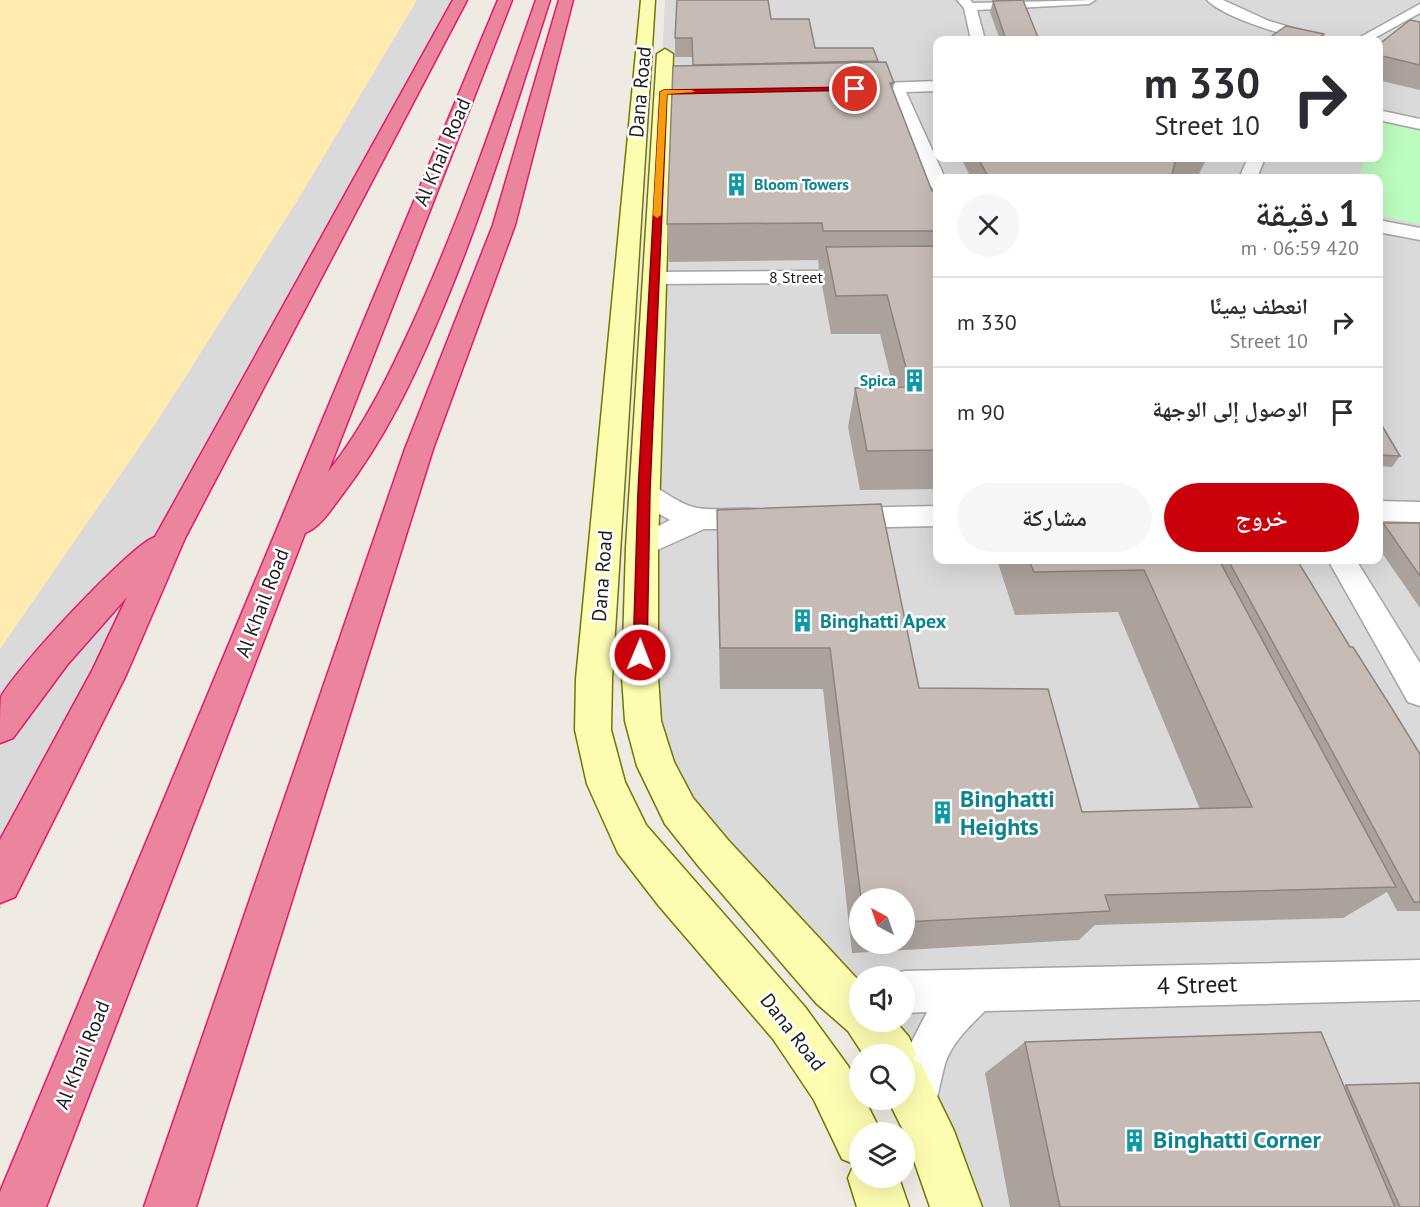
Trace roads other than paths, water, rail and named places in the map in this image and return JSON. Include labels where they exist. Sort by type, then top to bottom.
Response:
[{"type":"highway","points":[[0,882],[108,675],[170,538],[460,0]]},
{"type":"highway","name":"Al Khail Road","points":[[20,1207],[389,279],[505,0]]},
{"type":"highway","points":[[285,543],[346,469],[369,436],[403,374],[471,215],[543,0]]},
{"type":"highway","points":[[170,1207],[419,449],[504,225],[566,0]]},
{"type":"highway","points":[[0,727],[52,657],[81,624],[140,564],[170,538]]},
{"type":"street","name":"Dana Road","points":[[648,0],[658,92]]},
{"type":"street","name":"Dana Road","points":[[667,0],[642,279],[594,679],[593,730],[606,784],[632,839],[795,1031],[831,1083],[850,1122]]},
{"type":"street","points":[[977,36],[967,3],[1089,0]]},
{"type":"street","points":[[1213,0],[1264,24],[1305,36]]},
{"type":"street","points":[[1369,36],[1420,8]]},
{"type":"street","points":[[842,89],[933,86]]},
{"type":"street","points":[[897,88],[934,174]]},
{"type":"street","points":[[1383,116],[1420,124]]},
{"type":"street","points":[[1383,227],[1420,234]]},
{"type":"street","name":"8 Street","points":[[642,279],[933,276]]},
{"type":"street","name":"Dana Road","points":[[642,279],[644,492],[640,677],[643,721],[656,766],[679,811],[693,828],[849,995]]},
{"type":"street","points":[[644,492],[659,504],[699,520],[783,519]]},
{"type":"street","points":[[1383,511],[1420,512]]},
{"type":"street","points":[[818,518],[933,516]]},
{"type":"street","points":[[642,547],[669,532],[699,520]]},
{"type":"street","points":[[1344,564],[1420,692]]},
{"type":"street","name":"4 Street","points":[[915,992],[1420,980]]},
{"type":"street","points":[[915,1079],[947,1019],[975,992]]},
{"type":"street","points":[[875,1032],[884,1044]]},
{"type":"street","points":[[915,1101],[936,1149],[956,1207]]},
{"type":"street","points":[[877,1188],[883,1207]]},
{"type":"place","name":"Bloom Towers","points":[[736,184]]},
{"type":"place","name":"Spica","points":[[914,380]]},
{"type":"place","name":"Binghatti Apex","points":[[802,621]]},
{"type":"place","name":"Binghatti Heights","points":[[942,813]]},
{"type":"place","name":"Binghatti Corner","points":[[1135,1140]]}]
